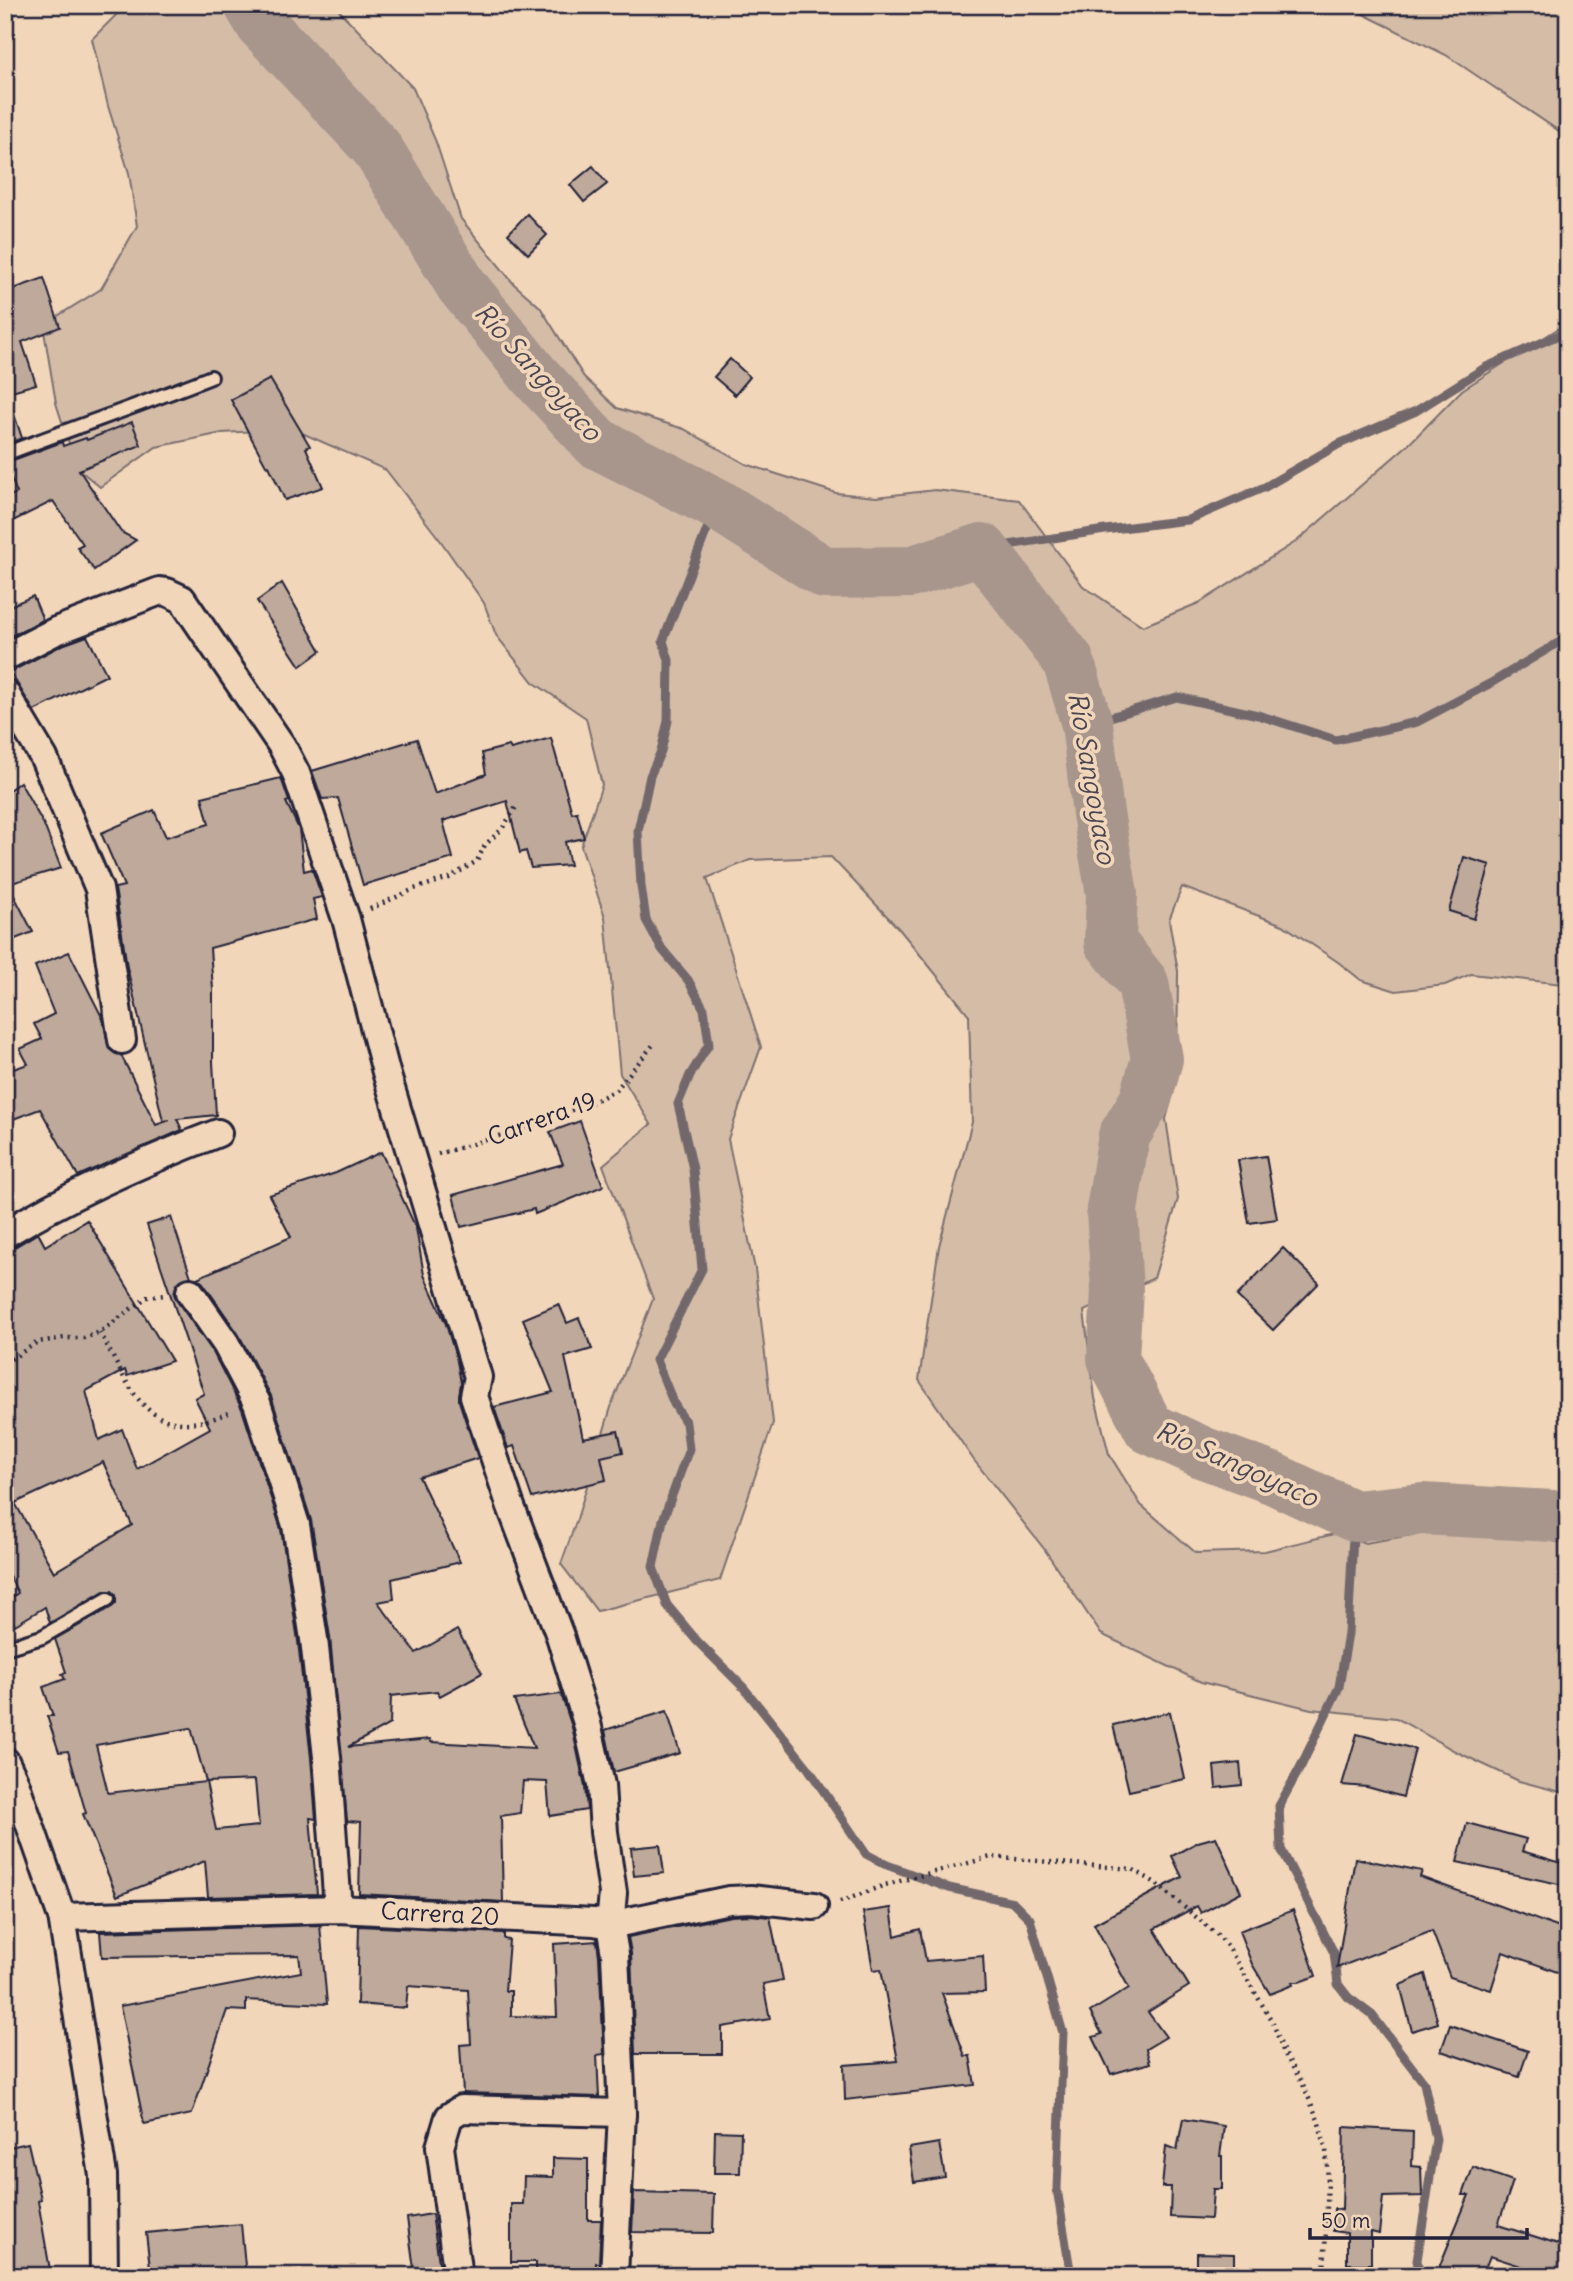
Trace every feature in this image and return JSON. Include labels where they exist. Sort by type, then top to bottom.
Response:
[{"type":"street","points":[[5,657],[56,631],[160,591],[167,592],[182,599],[282,746],[296,773],[346,919],[386,1072],[478,1377],[474,1396],[510,1504],[560,1636],[587,1723],[603,1797],[604,1832],[612,1893],[610,1925],[615,1954],[622,2113],[614,2276]]},
{"type":"street","points":[[5,693],[44,758],[99,889],[122,1040]]},
{"type":"street","points":[[5,1234],[44,1210],[169,1152],[218,1133]]},
{"type":"street","points":[[190,1292],[226,1344],[255,1398],[296,1525],[314,1639],[327,1757],[338,1909]]},
{"type":"street","points":[[5,1761],[62,1917],[103,2175],[104,2276]]},
{"type":"street","name":"Carrera 20","points":[[62,1917],[338,1909],[610,1925],[729,1900],[751,1899],[824,1905]]},
{"type":"street","points":[[458,2276],[440,2147],[449,2117],[461,2109],[622,2113]]},
{"type":"lane","points":[[5,454],[211,377]]},
{"type":"lane","points":[[5,1648],[42,1637],[108,1599]]},
{"type":"path","points":[[346,919],[414,889],[449,878],[477,861],[485,845],[502,829],[516,807]]},
{"type":"path","name":"Carrera 19","points":[[412,1162],[513,1132],[593,1102],[615,1090],[653,1045]]},
{"type":"path","points":[[5,1363],[38,1342],[83,1338],[100,1332],[147,1297],[190,1292]]},
{"type":"path","points":[[100,1332],[132,1393],[155,1417],[180,1424],[201,1423],[246,1405],[255,1398]]},
{"type":"path","points":[[824,1905],[991,1857],[1132,1869],[1154,1882],[1220,1937],[1273,2023],[1284,2053],[1302,2082],[1318,2120],[1326,2150],[1328,2182],[1324,2276]]},
{"type":"shaded area","points":[[131,5],[334,5],[413,88],[436,142],[461,219],[514,284],[540,307],[584,377],[617,408],[684,429],[746,464],[836,493],[876,497],[935,490],[1019,500],[1083,586],[1143,626],[1201,602],[1297,541],[1410,443],[1462,390],[1562,326],[1568,318],[1568,982],[1563,984],[1471,974],[1445,985],[1396,991],[1361,980],[1283,925],[1182,887],[1169,920],[1178,971],[1177,1080],[1166,1119],[1178,1199],[1154,1278],[1084,1311],[1095,1398],[1109,1454],[1141,1505],[1196,1553],[1265,1551],[1338,1533],[1365,1543],[1424,1533],[1491,1531],[1568,1540],[1568,1794],[1519,1781],[1455,1751],[1396,1718],[1311,1709],[1201,1682],[1101,1634],[1045,1550],[973,1459],[919,1380],[939,1246],[972,1122],[969,1015],[900,930],[831,857],[750,860],[707,878],[761,1047],[728,1139],[755,1269],[773,1423],[720,1580],[597,1611],[561,1564],[612,1404],[653,1299],[603,1165],[651,1124],[620,1074],[605,917],[581,846],[602,785],[586,718],[533,682],[496,635],[484,603],[386,470],[293,429],[222,433],[156,447],[100,487],[77,468],[56,403],[43,325],[101,289],[137,226],[129,173],[108,106],[92,39],[116,15]]},
{"type":"shaded area","points":[[1345,5],[1568,5],[1568,137],[1446,55]]},
{"type":"building","points":[[593,166],[607,184],[584,202],[570,185]]},
{"type":"building","points":[[527,214],[547,235],[528,254],[508,234]]},
{"type":"building","points":[[44,278],[60,327],[22,342],[36,384],[5,393],[5,292]]},
{"type":"building","points":[[730,359],[750,377],[735,395],[714,377]]},
{"type":"building","points":[[270,379],[310,446],[306,448],[323,487],[285,500],[231,400]]},
{"type":"building","points":[[10,402],[22,438],[5,445],[5,403]]},
{"type":"building","points":[[132,422],[141,445],[79,470],[121,532],[136,540],[94,570],[77,547],[83,544],[53,501],[5,525],[5,498],[17,493],[5,463],[62,442],[63,446],[86,438],[87,440]]},
{"type":"building","points":[[282,583],[321,651],[300,666],[257,601]]},
{"type":"building","points":[[33,596],[43,620],[5,639],[5,608]]},
{"type":"building","points":[[87,636],[107,675],[34,711],[10,672],[62,645]]},
{"type":"building","points":[[551,738],[572,813],[577,812],[584,838],[565,842],[570,865],[531,868],[526,851],[520,853],[507,801],[443,821],[453,858],[363,885],[338,798],[322,799],[312,771],[417,739],[435,794],[486,774],[482,753],[509,746],[511,749]]},
{"type":"building","points":[[281,778],[289,801],[286,802],[299,829],[304,871],[312,869],[322,897],[313,899],[317,919],[210,948],[216,1115],[177,1119],[182,1130],[78,1176],[40,1109],[5,1122],[5,1072],[28,1064],[20,1049],[42,1039],[34,1024],[54,1014],[35,966],[69,952],[103,1019],[109,1049],[121,1055],[156,1125],[170,1120],[163,1121],[127,967],[115,888],[124,886],[101,833],[154,810],[166,837],[209,824],[202,797]]},
{"type":"building","points":[[20,782],[44,825],[61,868],[8,884],[33,932],[5,943],[5,793]]},
{"type":"building","points":[[1464,857],[1490,865],[1474,919],[1449,911]]},
{"type":"building","points":[[580,1121],[603,1186],[535,1214],[534,1209],[461,1227],[453,1195],[563,1164],[550,1132]]},
{"type":"building","points":[[381,1152],[416,1228],[424,1275],[446,1324],[457,1361],[461,1383],[459,1401],[478,1458],[419,1477],[460,1562],[392,1579],[394,1599],[378,1602],[416,1653],[457,1630],[482,1673],[440,1696],[437,1691],[391,1696],[390,1724],[348,1747],[430,1739],[431,1742],[534,1748],[514,1700],[561,1694],[572,1727],[585,1787],[587,1810],[550,1816],[547,1782],[523,1781],[520,1813],[501,1816],[503,1902],[359,1894],[361,1822],[347,1821],[330,1637],[311,1520],[271,1396],[239,1335],[197,1278],[291,1237],[269,1195],[336,1173]]},
{"type":"building","points":[[1266,1156],[1277,1219],[1249,1223],[1238,1160]]},
{"type":"building","points":[[171,1217],[191,1277],[181,1280],[174,1294],[213,1352],[242,1409],[281,1529],[298,1641],[311,1758],[316,1819],[310,1818],[317,1894],[208,1897],[205,1861],[117,1896],[83,1814],[86,1813],[68,1751],[59,1752],[47,1716],[53,1716],[43,1687],[65,1679],[62,1674],[66,1672],[55,1639],[112,1607],[116,1603],[116,1595],[112,1591],[104,1591],[50,1623],[45,1607],[15,1625],[5,1609],[5,1601],[18,1593],[5,1568],[5,1250],[38,1233],[45,1246],[87,1220],[172,1361],[127,1376],[125,1370],[86,1391],[99,1440],[122,1429],[137,1469],[210,1428],[195,1398],[204,1394],[147,1225]],"holes":[[[103,1462],[132,1525],[54,1572],[15,1503]],[[191,1728],[206,1782],[108,1793],[96,1745]],[[255,1780],[259,1826],[216,1830],[206,1782]]]},
{"type":"building","points":[[1283,1248],[1319,1283],[1273,1330],[1237,1296]]},
{"type":"building","points":[[559,1304],[567,1323],[579,1318],[592,1349],[565,1357],[583,1438],[618,1431],[623,1452],[601,1457],[606,1480],[532,1498],[514,1446],[508,1448],[494,1407],[553,1392],[523,1319]]},
{"type":"building","points":[[667,1711],[680,1753],[614,1772],[605,1730]]},
{"type":"building","points":[[1170,1712],[1185,1779],[1129,1791],[1113,1725]]},
{"type":"building","points":[[1357,1734],[1415,1749],[1403,1797],[1367,1787],[1342,1785]]},
{"type":"building","points":[[1240,1763],[1242,1785],[1216,1788],[1214,1766]]},
{"type":"building","points":[[1467,1823],[1526,1839],[1522,1851],[1568,1865],[1568,1886],[1457,1862]]},
{"type":"building","points":[[1216,1837],[1241,1892],[1201,1913],[1197,1906],[1154,1929],[1189,1986],[1148,2012],[1166,2037],[1146,2049],[1150,2063],[1111,2074],[1093,2037],[1102,2034],[1090,2012],[1129,1988],[1094,1924],[1182,1877],[1172,1856],[1198,1842]]},
{"type":"building","points":[[660,1845],[664,1873],[634,1876],[631,1848]]},
{"type":"building","points":[[1355,1858],[1422,1871],[1420,1877],[1568,1931],[1568,1976],[1503,1952],[1491,1990],[1450,1977],[1432,1931],[1337,1968]]},
{"type":"building","points":[[891,1908],[895,1936],[920,1929],[926,1961],[983,1956],[985,1992],[942,1993],[965,2056],[970,2056],[975,2085],[845,2100],[844,2065],[898,2061],[881,1969],[873,1970],[863,1912]]},
{"type":"building","points":[[1293,1910],[1316,1976],[1292,1982],[1293,1985],[1270,1994],[1252,1964],[1239,1931]]},
{"type":"building","points":[[731,1916],[770,1917],[783,1980],[763,1984],[770,2019],[722,2027],[722,2054],[635,2054],[628,1937]]},
{"type":"building","points":[[320,1925],[327,2004],[246,2000],[246,2011],[227,2010],[192,2114],[144,2124],[120,2006],[301,1972],[299,1955],[102,1957],[100,1932]]},
{"type":"building","points":[[359,1926],[504,1933],[504,1939],[509,1940],[505,1991],[511,1991],[511,2016],[557,2017],[554,1944],[597,1941],[604,2054],[597,2055],[599,2097],[463,2093],[460,2045],[471,2044],[468,1990],[408,1986],[406,2008],[357,2004]]},
{"type":"building","points":[[1425,1974],[1438,2023],[1412,2031],[1400,1985]]},
{"type":"building","points":[[1450,2025],[1528,2051],[1519,2077],[1441,2051]]},
{"type":"building","points":[[1183,2119],[1224,2126],[1220,2156],[1222,2189],[1213,2189],[1211,2219],[1170,2217],[1171,2187],[1162,2187],[1166,2146],[1177,2150]]},
{"type":"building","points":[[1344,2127],[1413,2131],[1412,2166],[1421,2167],[1422,2196],[1383,2197],[1379,2234],[1371,2232],[1371,2264],[1347,2264],[1347,2233],[1333,2231],[1334,2209],[1342,2210]]},
{"type":"building","points":[[715,2131],[741,2132],[740,2173],[714,2173]]},
{"type":"building","points":[[28,2143],[41,2199],[38,2201],[51,2276],[5,2276],[5,2148]]},
{"type":"building","points":[[939,2143],[945,2177],[914,2182],[909,2148]]},
{"type":"building","points":[[553,2158],[588,2159],[588,2220],[601,2220],[599,2263],[596,2263],[595,2276],[536,2276],[536,2262],[511,2262],[511,2204],[523,2204],[524,2176],[553,2177]]},
{"type":"building","points":[[1473,2167],[1513,2181],[1498,2225],[1568,2247],[1568,2276],[1552,2276],[1490,2256],[1482,2276],[1456,2276],[1438,2270],[1469,2195],[1463,2195]]},
{"type":"building","points":[[634,2192],[714,2194],[713,2233],[632,2232]]},
{"type":"building","points":[[432,2214],[441,2276],[415,2276],[407,2218]]},
{"type":"building","points":[[241,2224],[246,2276],[151,2276],[146,2233]]},
{"type":"building","points":[[1197,2253],[1234,2254],[1234,2276],[1197,2276]]},
{"type":"waterway","name":"Río Sangoyaco","points":[[250,5],[262,25],[376,147],[462,286],[534,375],[597,443],[717,504],[825,573],[910,572],[982,549],[1068,660],[1087,724],[1112,894],[1110,942],[1143,983],[1157,1059],[1145,1101],[1124,1136],[1112,1210],[1117,1290],[1113,1359],[1149,1428],[1204,1453],[1272,1478],[1354,1516],[1422,1509],[1568,1519]]},
{"type":"waterway","points":[[982,549],[1188,520],[1265,487],[1339,444],[1416,411],[1486,367],[1568,331]]},
{"type":"waterway","points":[[717,504],[663,641],[669,660],[668,721],[661,751],[650,776],[638,831],[646,920],[662,949],[688,980],[704,1009],[709,1044],[690,1075],[678,1104],[693,1169],[702,1269],[656,1360],[674,1404],[686,1423],[689,1449],[663,1520],[653,1567],[667,1605],[697,1641],[744,1688],[808,1768],[866,1854],[887,1865],[949,1888],[1013,1902],[1030,1919],[1063,2033],[1057,2189],[1071,2276]]},
{"type":"waterway","points":[[1087,724],[1177,697],[1258,715],[1336,740],[1417,722],[1491,683],[1568,637]]},
{"type":"waterway","points":[[1354,1516],[1348,1634],[1339,1687],[1279,1806],[1281,1849],[1334,1953],[1338,1984],[1348,1997],[1372,2015],[1424,2083],[1436,2139],[1417,2260],[1420,2276]]}]
